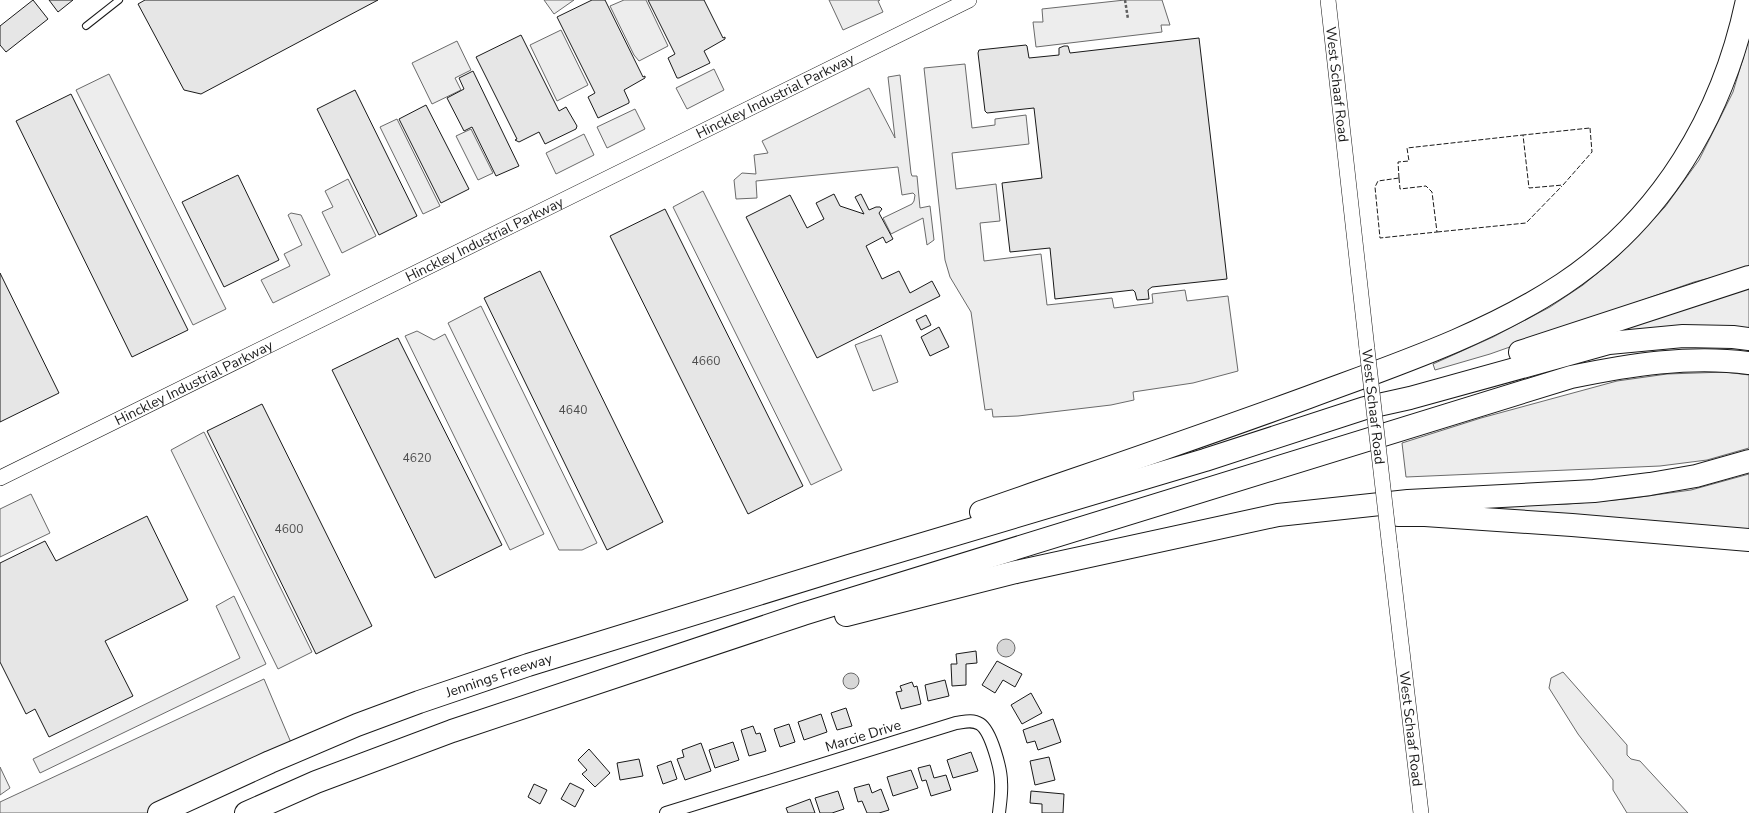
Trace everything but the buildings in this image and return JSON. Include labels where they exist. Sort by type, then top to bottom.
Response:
[{"type":"highway","points":[[849,566],[924,532],[1201,436],[1437,348],[1496,322],[1564,284],[1621,238],[1650,208],[1676,174],[1717,99],[1739,35],[1747,0]]},
{"type":"highway","points":[[849,566],[1182,467],[1365,408],[1419,386],[1488,362],[1749,277]]},
{"type":"highway","points":[[1365,408],[1410,398],[1609,343],[1683,336],[1733,337],[1749,340]]},
{"type":"highway","points":[[246,813],[316,782],[438,736],[803,614],[1571,377],[1609,369],[1659,362],[1706,361],[1749,363]]},
{"type":"highway","points":[[695,651],[845,616],[1016,572],[1278,515],[1408,501],[1594,491],[1650,484],[1696,476],[1749,461]]},
{"type":"highway","points":[[1188,534],[1260,524],[1354,516],[1425,515],[1572,525],[1749,540]]},
{"type":"highway","name":"Jennings Freeway","points":[[159,813],[270,762],[356,725],[418,702],[535,663],[849,566]]},
{"type":"street","name":"Hinckley Industrial Parkway","points":[[0,478],[969,0]]},
{"type":"street","name":"West Schaaf Road","points":[[1328,0],[1421,813]]},
{"type":"street","name":"Marcie Drive","points":[[666,813],[956,723],[973,721],[980,724],[989,735],[999,769],[1001,780],[999,813]]},
{"type":"lane","points":[[86,26],[119,0]]},
{"type":"path","points":[[1125,0],[1128,19]]},
{"type":"shaded area","points":[[544,0],[574,0],[554,14]]},
{"type":"shaded area","points":[[624,0],[646,0],[668,46],[639,61],[634,55],[610,6]]},
{"type":"shaded area","points":[[829,0],[880,0],[878,1],[883,12],[843,30]]},
{"type":"shaded area","points":[[1125,0],[1162,0],[1170,25],[1161,25],[1162,32],[1036,47],[1033,22],[1043,22],[1042,9]]},
{"type":"shaded area","points":[[561,30],[588,85],[557,101],[530,45]]},
{"type":"shaded area","points":[[1749,38],[1749,268],[1694,282],[1490,354],[1435,370],[1433,364],[1493,337],[1550,307],[1583,285],[1618,256],[1665,207],[1699,160],[1733,92]]},
{"type":"shaded area","points":[[457,41],[471,70],[455,78],[461,90],[432,104],[412,63]]},
{"type":"shaded area","points":[[965,64],[972,128],[995,125],[995,119],[1026,115],[1029,144],[952,153],[956,189],[996,184],[1000,221],[980,223],[984,261],[1041,254],[1047,305],[1112,298],[1114,308],[1153,303],[1152,294],[1185,290],[1187,301],[1228,296],[1238,371],[1193,383],[1133,392],[1134,400],[1111,405],[1018,416],[993,417],[992,409],[985,410],[971,312],[950,277],[945,260],[924,68]]},
{"type":"shaded area","points":[[714,69],[724,90],[687,109],[676,88]]},
{"type":"shaded area","points":[[109,74],[226,309],[193,325],[76,90]]},
{"type":"shaded area","points":[[900,75],[911,173],[912,176],[917,176],[920,208],[930,206],[934,240],[927,245],[923,218],[891,234],[883,218],[912,204],[914,201],[915,195],[913,193],[902,195],[898,167],[756,181],[757,198],[736,199],[734,180],[742,173],[756,174],[754,155],[768,153],[762,141],[869,88],[895,138],[888,77]]},
{"type":"shaded area","points":[[635,109],[645,129],[607,148],[597,127]]},
{"type":"shaded area","points":[[397,119],[440,206],[423,214],[380,127]]},
{"type":"shaded area","points":[[471,129],[493,173],[478,180],[456,136]]},
{"type":"shaded area","points":[[584,134],[594,155],[556,174],[546,153]]},
{"type":"shaded area","points":[[348,179],[376,236],[342,253],[322,212],[333,207],[325,191]]},
{"type":"shaded area","points":[[703,191],[842,470],[811,485],[673,207]]},
{"type":"shaded area","points":[[291,213],[301,215],[330,275],[273,303],[261,280],[290,266],[284,254],[302,245],[288,215]]},
{"type":"shaded area","points":[[1749,286],[1749,331],[1630,334],[1627,323]]},
{"type":"shaded area","points":[[481,306],[597,543],[582,550],[559,550],[448,323]]},
{"type":"shaded area","points":[[417,331],[434,340],[445,334],[544,534],[510,550],[405,336]]},
{"type":"shaded area","points":[[881,335],[898,382],[873,391],[855,345]]},
{"type":"shaded area","points":[[1725,372],[1749,375],[1749,448],[1707,460],[1660,466],[1406,477],[1402,443],[1481,418],[1617,381],[1667,374]]},
{"type":"shaded area","points":[[204,432],[312,652],[278,669],[171,450]]},
{"type":"shaded area","points":[[1749,474],[1749,536],[1495,513],[1494,506],[1567,504],[1626,499],[1691,490]]},
{"type":"shaded area","points":[[31,494],[50,533],[0,557],[0,509]]},
{"type":"shaded area","points":[[234,596],[266,664],[40,773],[33,759],[240,658],[216,606]]},
{"type":"shaded area","points":[[1006,639],[1012,642],[1015,648],[1012,654],[1006,657],[1000,654],[997,648],[1000,642]]},
{"type":"shaded area","points":[[1563,672],[1627,745],[1627,755],[1631,759],[1640,761],[1688,813],[1627,813],[1613,790],[1613,780],[1578,734],[1549,688],[1551,678]]},
{"type":"shaded area","points":[[851,673],[857,675],[859,681],[857,687],[851,689],[845,687],[843,681],[845,675]]},
{"type":"shaded area","points":[[264,679],[295,752],[159,813],[0,813],[0,802]]},
{"type":"shaded area","points":[[0,767],[10,788],[0,795]]},
{"type":"fence","points":[[1590,128],[1592,152],[1563,185],[1529,188],[1523,135],[1590,128]]},
{"type":"fence","points":[[1399,178],[1398,162],[1409,161],[1407,148],[1523,135]]},
{"type":"fence","points":[[1399,178],[1400,189],[1426,186],[1432,192],[1437,232],[1380,238],[1375,187],[1378,181],[1399,178]]},
{"type":"fence","points":[[1437,232],[1526,223],[1562,186]]}]
